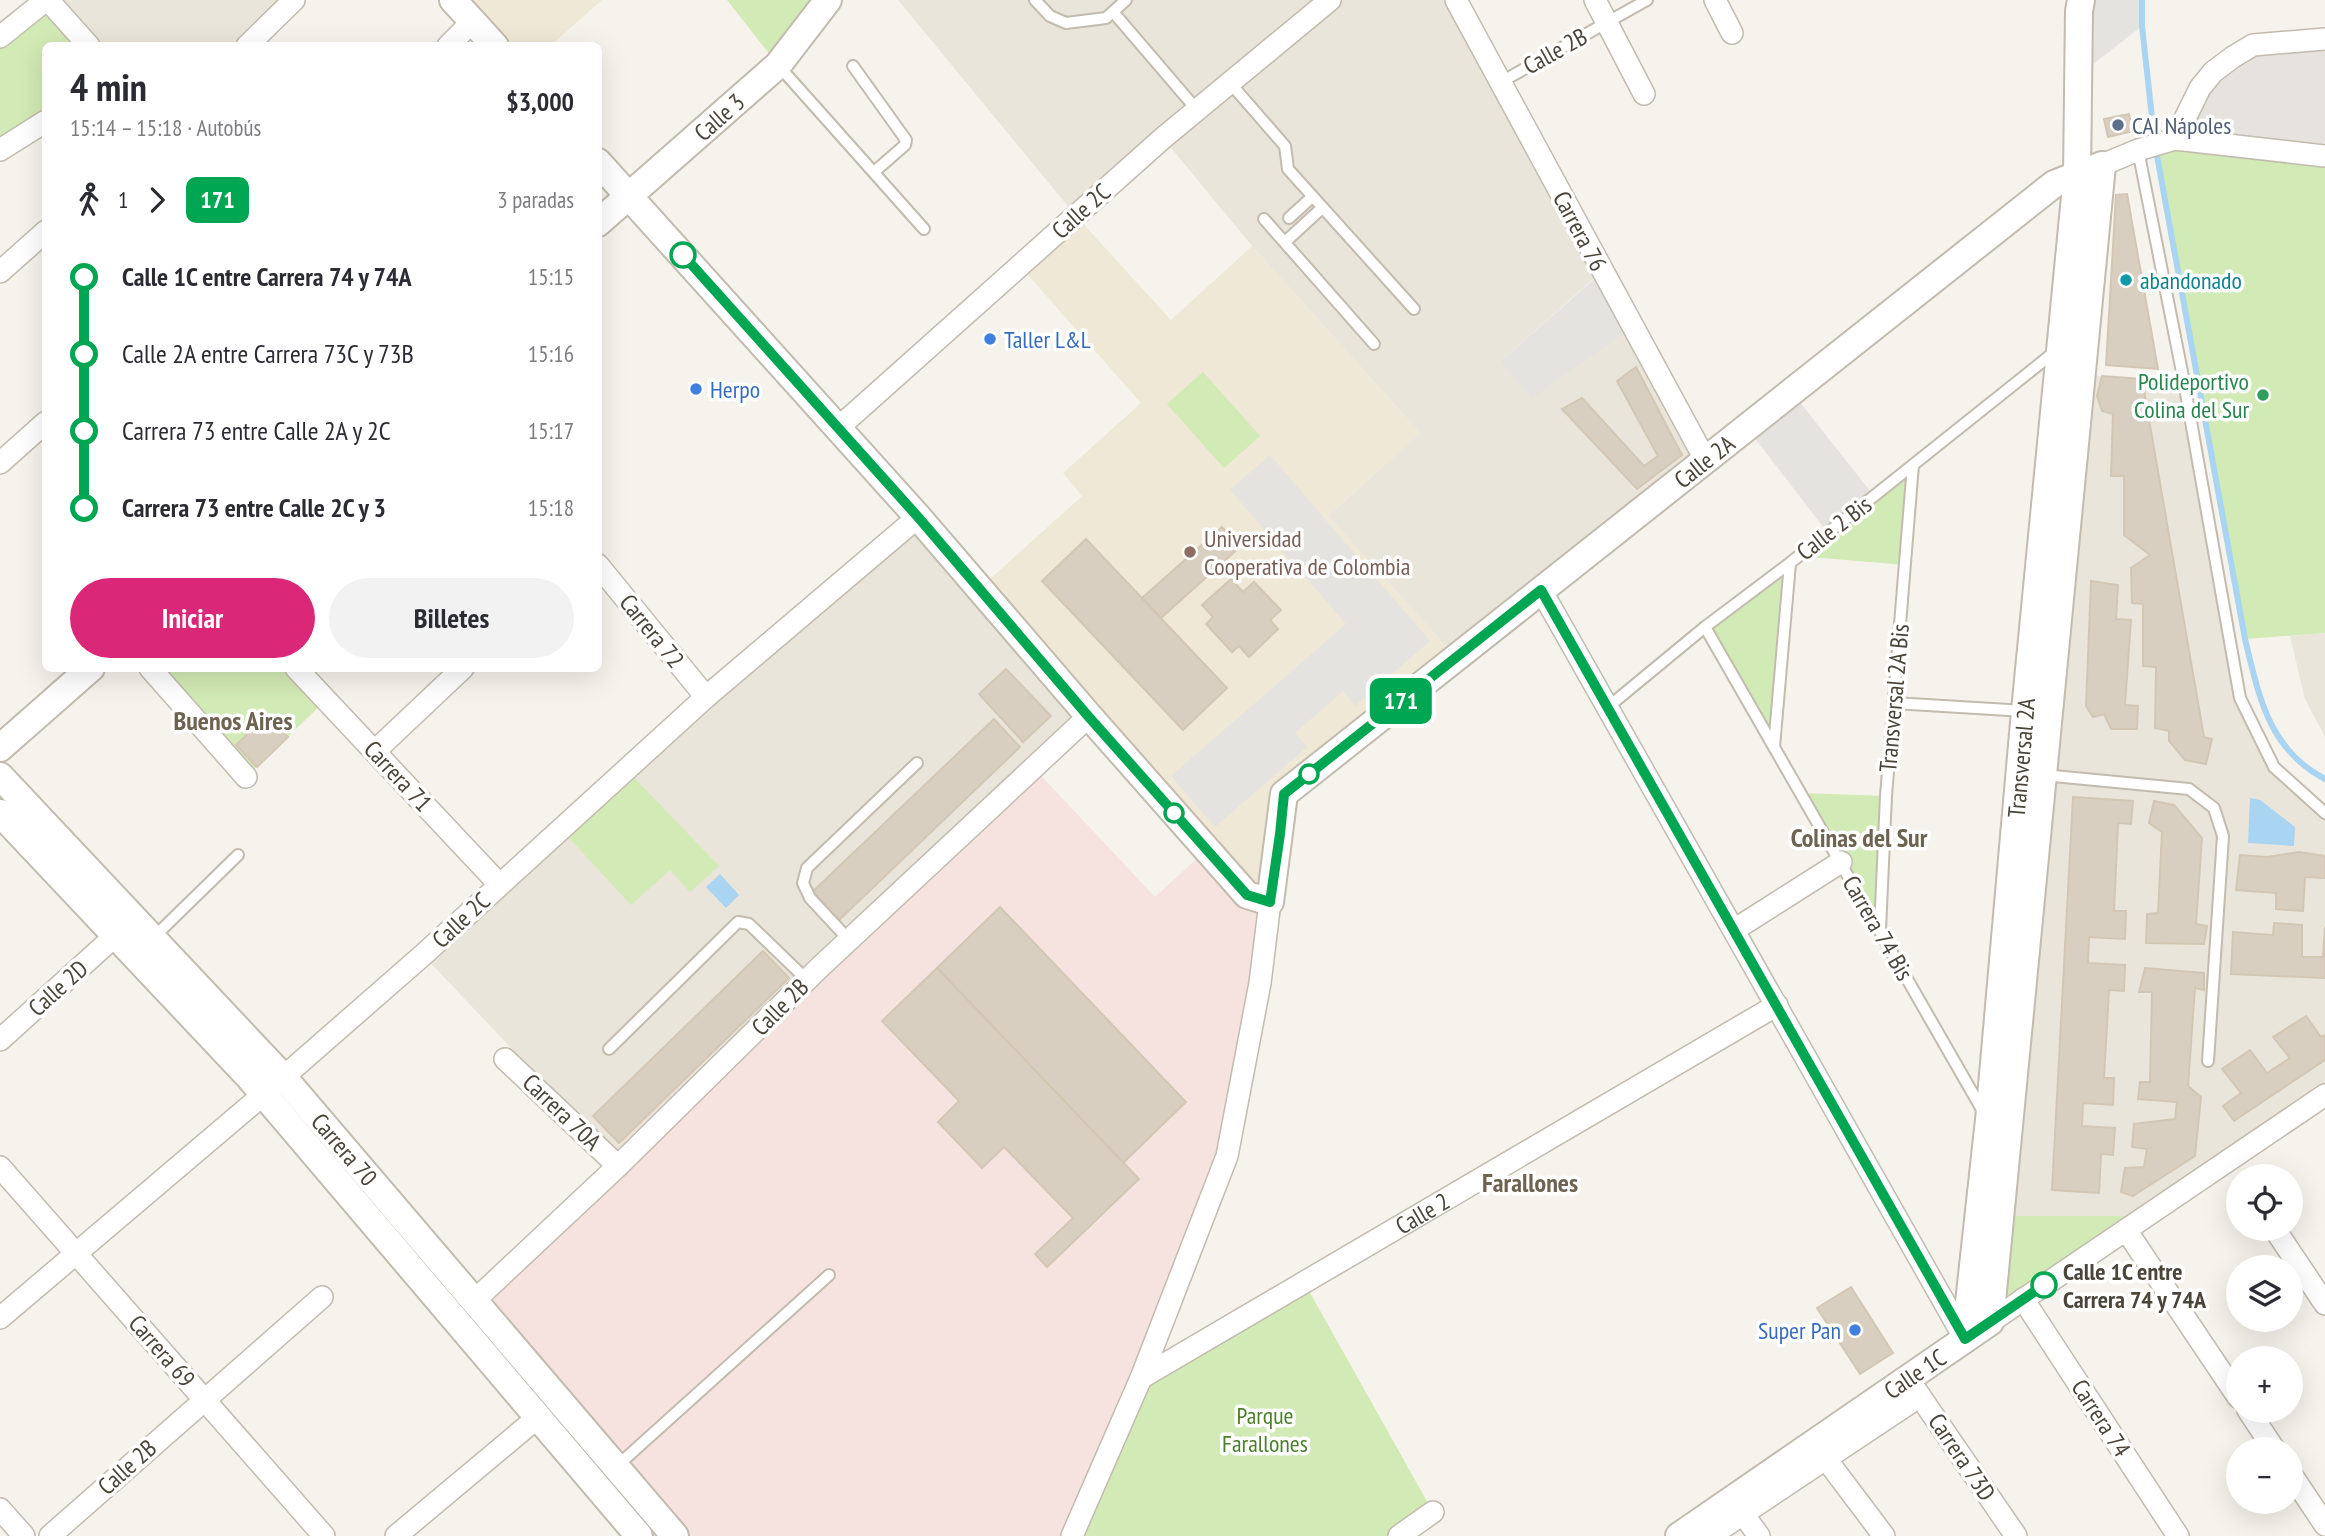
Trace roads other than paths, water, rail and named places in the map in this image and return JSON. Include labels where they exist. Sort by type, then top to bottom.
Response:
[{"type":"street","points":[[0,37],[47,0],[85,42]]},
{"type":"street","points":[[251,42],[294,0]]},
{"type":"street","points":[[453,0],[491,42]]},
{"type":"street","name":"Calle 3","points":[[602,220],[778,65],[828,0]]},
{"type":"street","name":"Calle 2C","points":[[838,428],[1197,110],[1330,0]]},
{"type":"street","name":"Carrera 76","points":[[1456,0],[1706,461]]},
{"type":"street","points":[[1595,0],[1644,94]]},
{"type":"street","points":[[1715,0],[1732,33]]},
{"type":"street","points":[[2081,0],[2077,176],[2138,150],[2175,139],[2325,156]]},
{"type":"street","points":[[452,42],[473,21]]},
{"type":"street","points":[[2175,139],[2200,88],[2213,72],[2233,57],[2253,45],[2325,39]]},
{"type":"street","points":[[0,150],[42,124]]},
{"type":"street","name":"Transversal 2A","points":[[1965,1339],[2102,165]]},
{"type":"street","points":[[602,166],[918,517],[1088,716],[1247,895],[1270,902],[1260,983],[1227,1156],[1141,1378],[1072,1536]]},
{"type":"street","name":"Transversal 2A","points":[[1990,1322],[2031,774],[2025,710],[2077,176]]},
{"type":"street","name":"Calle 2A","points":[[1270,902],[1284,794],[2054,184],[2077,176]]},
{"type":"street","points":[[0,271],[42,234]]},
{"type":"street","points":[[0,463],[42,426]]},
{"type":"street","name":"Calle 2C","points":[[0,1318],[274,1086],[424,955],[706,697],[918,517]]},
{"type":"street","name":"Carrera 72","points":[[602,570],[706,697]]},
{"type":"street","points":[[1541,590],[1965,1339]]},
{"type":"street","points":[[0,748],[86,672]]},
{"type":"street","points":[[154,672],[246,777]]},
{"type":"street","name":"Carrera 71","points":[[300,672],[499,884]]},
{"type":"street","points":[[374,751],[459,672]]},
{"type":"street","name":"Calle 2B","points":[[474,1301],[618,1166],[807,980],[1088,716]]},
{"type":"street","name":"Carrera 70","points":[[0,776],[152,938],[274,1086],[537,1418],[639,1536]]},
{"type":"street","name":"Carrera 70","points":[[0,813],[116,935],[274,1086],[474,1301],[675,1536]]},
{"type":"street","points":[[1734,930],[1841,862]]},
{"type":"street","name":"Calle 2D","points":[[0,1040],[116,935]]},
{"type":"street","name":"Calle 2","points":[[1141,1378],[1777,1006]]},
{"type":"street","name":"Carrera 70A","points":[[506,1059],[618,1166]]},
{"type":"street","name":"Calle 1C","points":[[2238,1164],[2325,1095]]},
{"type":"street","name":"Carrera 69","points":[[0,1167],[324,1536]]},
{"type":"street","name":"Calle 1C","points":[[1679,1536],[1914,1387],[1965,1339],[2126,1230],[2226,1172]]},
{"type":"street","points":[[2126,1230],[2226,1378]]},
{"type":"street","points":[[2283,1241],[2325,1304]]},
{"type":"street","name":"Calle 2B","points":[[50,1536],[322,1297]]},
{"type":"street","name":"Carrera 74","points":[[2023,1299],[2178,1536]]},
{"type":"street","points":[[1710,1536],[1826,1459],[1914,1387]]},
{"type":"street","name":"Carrera 73D","points":[[1914,1387],[2016,1536]]},
{"type":"street","points":[[396,1536],[537,1418]]},
{"type":"street","points":[[1826,1459],[1884,1536]]},
{"type":"street","points":[[2303,1493],[2325,1525]]},
{"type":"street","points":[[0,1509],[24,1536]]},
{"type":"street","points":[[1399,1536],[1433,1512]]},
{"type":"street","points":[[1743,1514],[1759,1536]]},
{"type":"lane","points":[[1035,0],[1050,16],[1066,23],[1106,18],[1126,0]]},
{"type":"lane","name":"Calle 2B","points":[[1501,82],[1647,0]]},
{"type":"lane","points":[[1114,12],[1197,110]]},
{"type":"lane","points":[[778,65],[924,229]]},
{"type":"lane","points":[[853,66],[906,140],[905,145],[874,172]]},
{"type":"lane","points":[[1231,83],[1285,146],[1288,169],[1414,309]]},
{"type":"lane","points":[[2138,150],[2184,382],[2240,698],[2274,767],[2325,813]]},
{"type":"lane","points":[[1289,218],[1312,197]]},
{"type":"lane","points":[[1285,242],[1322,208]]},
{"type":"lane","points":[[1264,219],[1374,344]]},
{"type":"lane","name":"Calle 2 Bis","points":[[1608,707],[1705,626],[1790,563],[2059,348]]},
{"type":"lane","name":"Transversal 2A Bis","points":[[1880,931],[1886,796],[1913,465]]},
{"type":"lane","points":[[1774,747],[1790,563]]},
{"type":"lane","name":"Carrera 74 Bis","points":[[1705,626],[1989,1120]]},
{"type":"lane","points":[[1894,703],[2025,710]]},
{"type":"lane","points":[[849,940],[810,898],[803,883],[807,868],[917,764]]},
{"type":"lane","points":[[2031,774],[2189,789],[2214,808],[2223,836],[2208,1061]]},
{"type":"lane","points":[[152,938],[239,855]]},
{"type":"lane","points":[[609,1049],[738,922],[749,924],[807,980]]},
{"type":"lane","points":[[616,1467],[828,1275]]},
{"type":"water","points":[[2250,798],[2260,800],[2295,827],[2294,846],[2248,843]]},
{"type":"water","points":[[720,874],[739,895],[726,908],[706,887]]},
{"type":"waterway","points":[[2142,0],[2142,26],[2155,145],[2245,639],[2261,700],[2278,737],[2306,767],[2325,779]]},
{"type":"place","name":"CAI Nápoles","points":[[2118,125]]},
{"type":"place","name":"abandonado","points":[[2126,280]]},
{"type":"place","name":"Taller L&L","points":[[990,339]]},
{"type":"place","name":"Herpo","points":[[696,389]]},
{"type":"place","name":"Polideportivo Colina del Sur","points":[[2263,395]]},
{"type":"place","name":"Universidad Cooperativa de Colombia","points":[[1190,552]]},
{"type":"place","name":"Calle 1C entre Carrera 74 y 74A","points":[[2044,1285]]},
{"type":"place","name":"Super Pan","points":[[1855,1330]]},
{"type":"district","name":"Buenos Aires","points":[[233,720]]},
{"type":"district","name":"Colinas del Sur","points":[[1859,837]]},
{"type":"district","name":"Farallones","points":[[1530,1182]]},
{"type":"park label","name":"Parque Farallones","points":[[1265,1429]]}]
